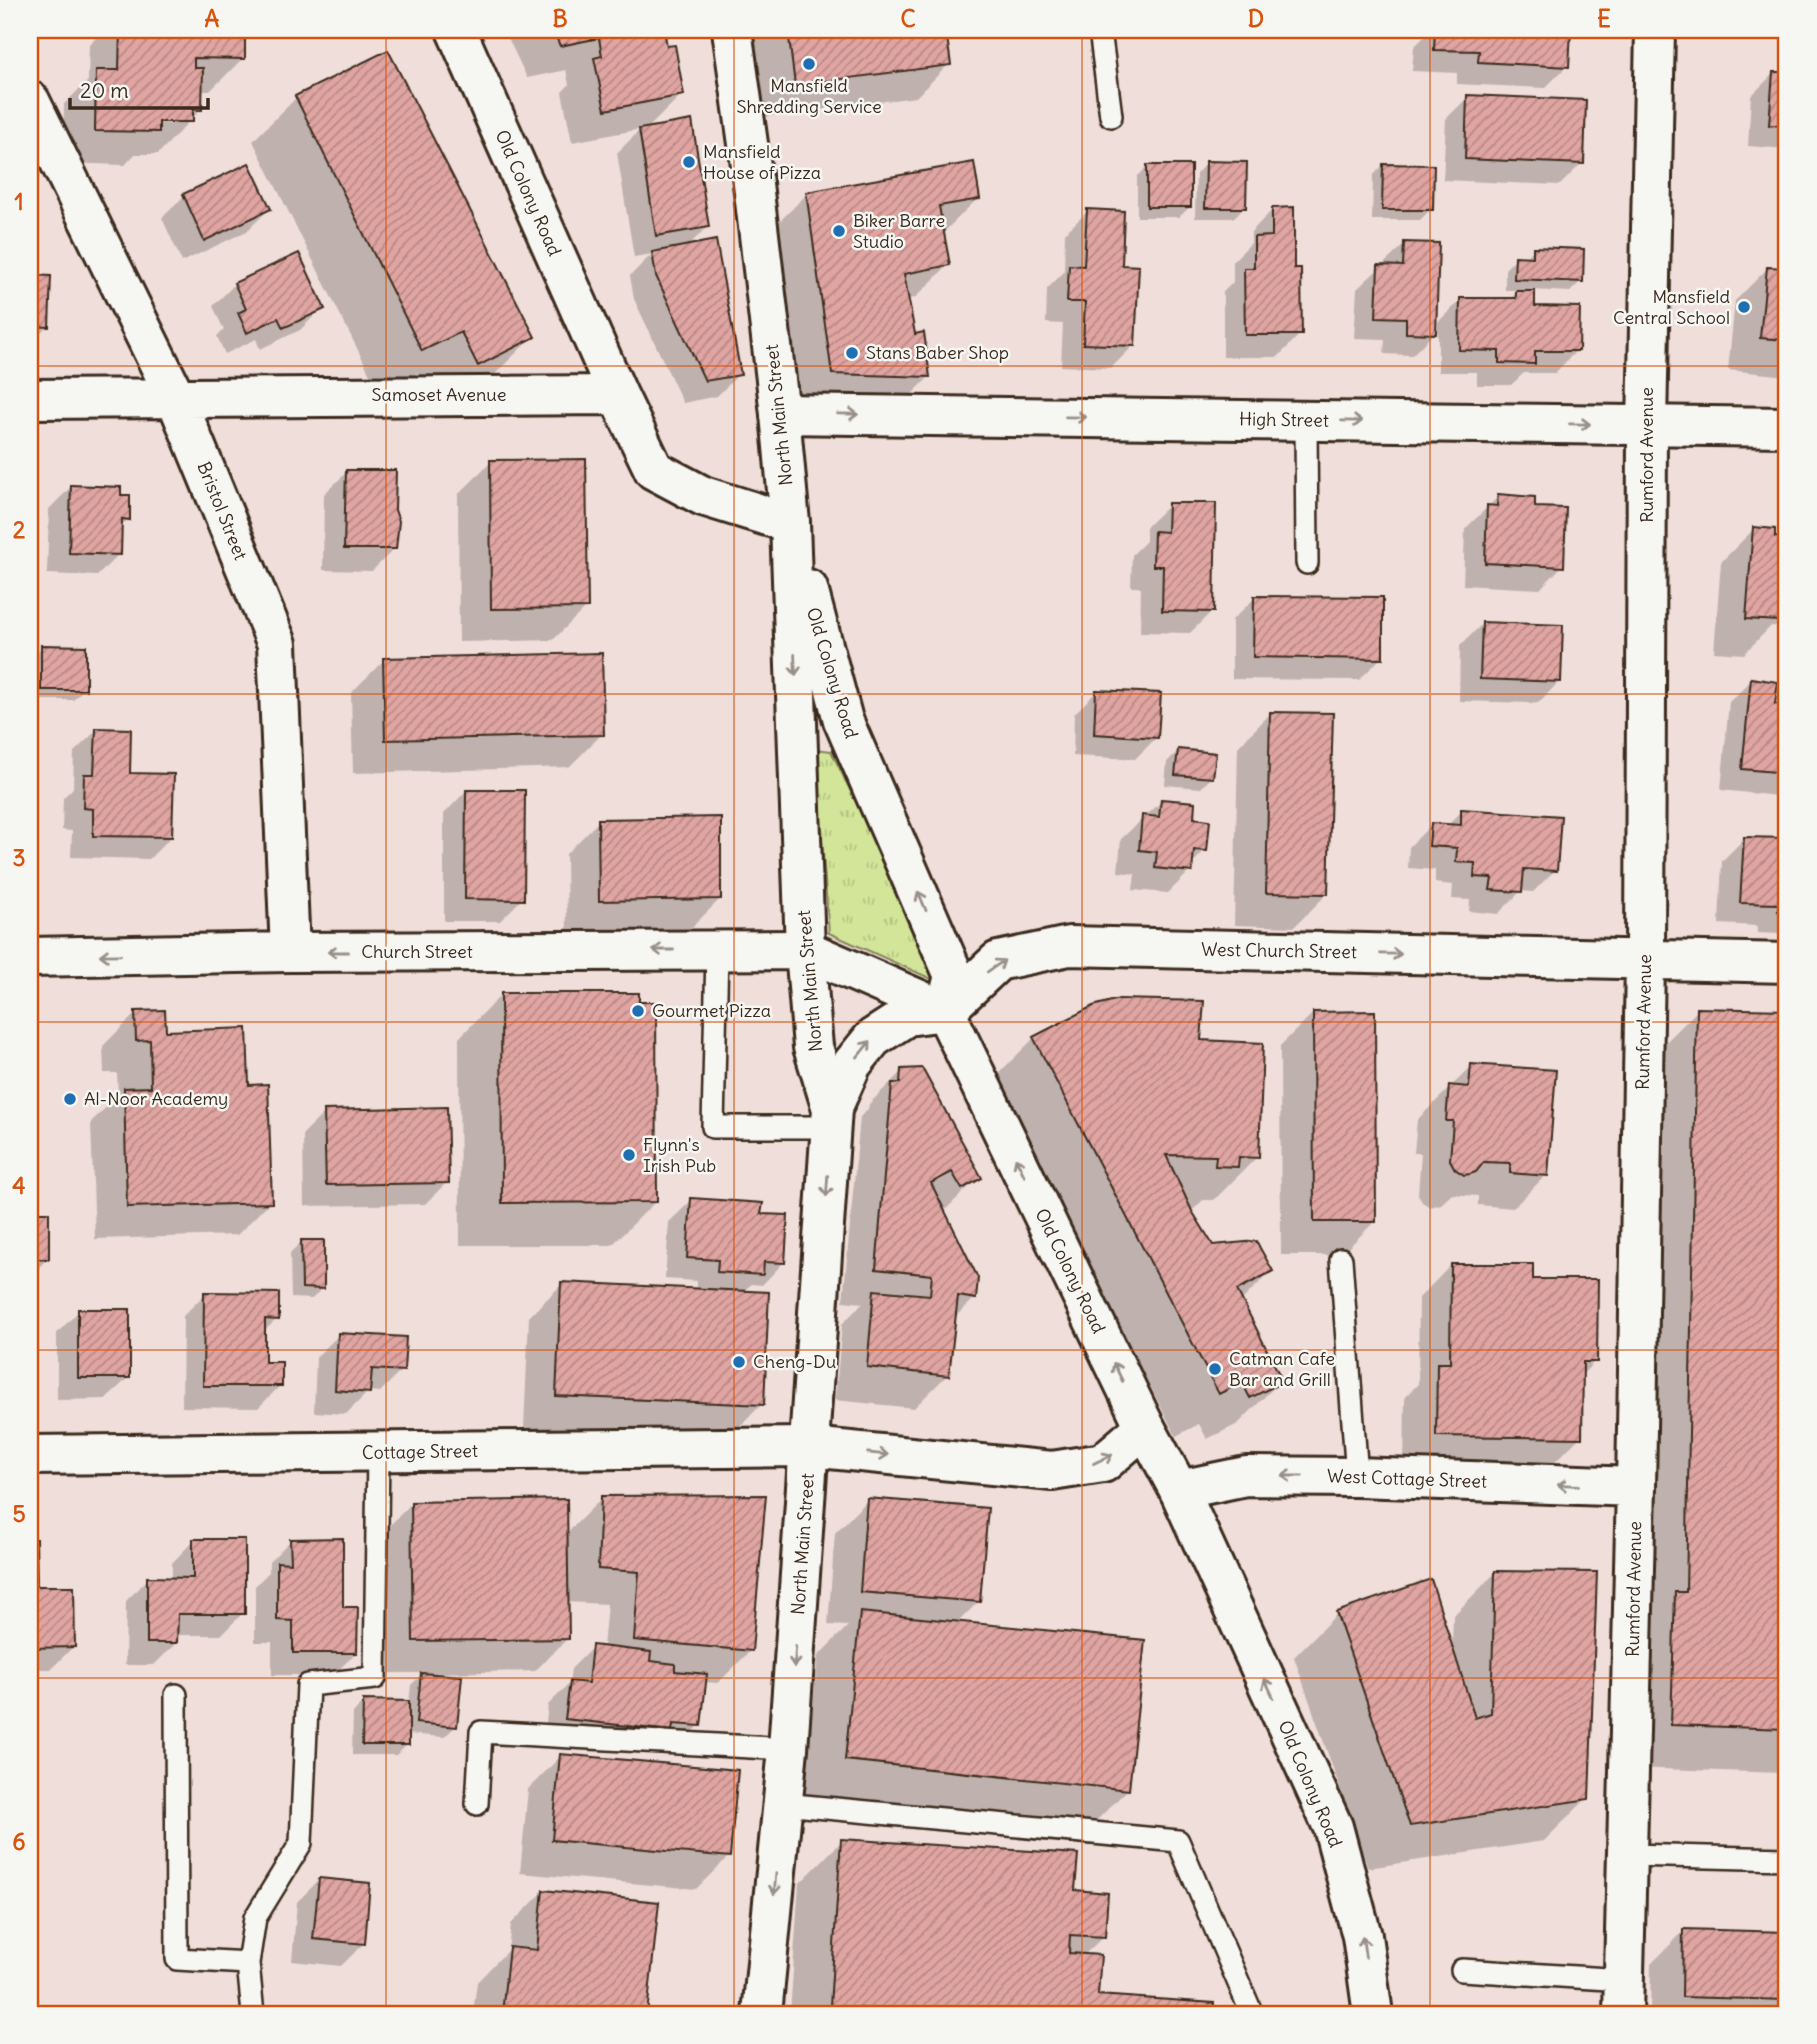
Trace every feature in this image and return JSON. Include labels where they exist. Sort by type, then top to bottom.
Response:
[{"type":"street","name":"Old Colony Road","points":[[456,30],[618,395]]},
{"type":"street","name":"North Main Street","points":[[732,30],[780,414],[790,523],[805,950],[813,1047],[832,1118],[788,1749],[762,2014]]},
{"type":"street","name":"Rumford Avenue","points":[[1624,1997],[1645,961],[1647,426],[1655,30]]},
{"type":"street","name":"Bristol Street","points":[[30,101],[175,396],[277,644],[290,952]]},
{"type":"street","name":"Samoset Avenue","points":[[30,399],[618,395]]},
{"type":"street","points":[[618,395],[654,470],[704,496],[790,523]]},
{"type":"street","name":"High Street","points":[[780,414],[1787,427]]},
{"type":"street","name":"Old Colony Road","points":[[790,523],[843,720],[954,976],[945,1011],[1145,1427],[1178,1490],[1332,1827],[1362,1936],[1373,2014]]},
{"type":"street","name":"West Church Street","points":[[945,1011],[999,961],[1069,946],[1787,963]]},
{"type":"street","points":[[805,950],[945,1011]]},
{"type":"street","name":"Church Street","points":[[30,957],[290,952],[805,950]]},
{"type":"street","points":[[832,1118],[852,1064],[873,1038],[907,1016],[945,1011]]},
{"type":"street","points":[[810,1447],[1052,1471],[1103,1463],[1145,1427]]},
{"type":"street","name":"Cottage Street","points":[[30,1455],[810,1447]]},
{"type":"street","name":"West Cottage Street","points":[[1178,1490],[1245,1476],[1357,1476],[1636,1487]]},
{"type":"lane","points":[[1100,30],[1111,116]]},
{"type":"lane","points":[[1306,421],[1307,563]]},
{"type":"lane","points":[[717,950],[713,1127],[832,1118]]},
{"type":"lane","points":[[1341,1259],[1357,1476]]},
{"type":"lane","points":[[253,2014],[248,1962],[255,1918],[301,1843],[308,1685],[375,1678],[378,1452]]},
{"type":"lane","points":[[176,1695],[177,1959],[248,1962]]},
{"type":"lane","points":[[477,1804],[481,1732],[788,1749]]},
{"type":"lane","points":[[783,1804],[1178,1841],[1252,2014]]},
{"type":"lane","points":[[1628,1855],[1787,1858]]},
{"type":"lane","points":[[1462,1970],[1624,1997]]},
{"type":"green space","points":[[815,749],[831,751],[945,985],[829,933]]},
{"type":"building","points":[[120,30],[245,30],[245,59],[194,58],[194,68],[203,68],[202,110],[193,110],[193,122],[159,122],[159,132],[95,131],[96,70],[119,70]]},
{"type":"building","points":[[553,30],[664,30],[667,46],[675,45],[684,95],[605,110],[594,58],[602,56],[599,38],[560,46]]},
{"type":"building","points":[[788,30],[946,30],[951,65],[795,85]]},
{"type":"building","points":[[1435,30],[1571,30],[1569,67],[1478,62],[1479,51],[1434,50]]},
{"type":"building","points":[[388,50],[535,337],[478,366],[461,332],[422,351],[295,96]]},
{"type":"building","points":[[1773,72],[1787,72],[1787,126],[1769,125]]},
{"type":"building","points":[[1467,95],[1586,100],[1584,164],[1465,159]]},
{"type":"building","points":[[692,120],[709,227],[656,236],[639,129]]},
{"type":"building","points":[[1206,161],[1247,162],[1246,208],[1205,208]]},
{"type":"building","points":[[974,162],[980,199],[939,206],[950,265],[904,274],[915,334],[924,332],[930,377],[832,374],[806,192]]},
{"type":"building","points":[[249,163],[271,209],[204,241],[183,194]]},
{"type":"building","points":[[1383,164],[1434,165],[1433,210],[1382,210]]},
{"type":"building","points":[[1147,165],[1191,165],[1191,207],[1147,207]]},
{"type":"building","points":[[1294,207],[1294,268],[1301,268],[1302,335],[1245,335],[1244,268],[1254,268],[1254,237],[1272,236],[1272,208]]},
{"type":"building","points":[[1087,209],[1124,211],[1122,265],[1139,266],[1135,346],[1083,344],[1085,302],[1067,302],[1069,265],[1084,266]]},
{"type":"building","points":[[716,240],[741,375],[705,381],[656,276],[652,252]]},
{"type":"building","points":[[1404,242],[1439,243],[1436,334],[1406,333],[1406,318],[1376,317],[1378,265],[1403,266]]},
{"type":"building","points":[[1533,247],[1584,249],[1583,282],[1514,279],[1515,256],[1533,257]]},
{"type":"building","points":[[299,253],[325,309],[283,328],[278,318],[247,333],[238,313],[246,309],[234,283]]},
{"type":"building","points":[[1767,267],[1787,268],[1787,340],[1760,338]]},
{"type":"building","points":[[30,275],[51,276],[49,327],[30,326]]},
{"type":"building","points":[[1516,291],[1535,291],[1535,306],[1580,307],[1579,351],[1535,351],[1535,364],[1499,363],[1499,351],[1459,350],[1460,298],[1516,298]]},
{"type":"building","points":[[586,459],[588,608],[491,609],[490,460]]},
{"type":"building","points":[[346,470],[396,470],[395,510],[399,521],[396,549],[344,549]]},
{"type":"building","points":[[71,485],[121,487],[121,495],[130,495],[130,520],[122,519],[121,555],[69,553]]},
{"type":"building","points":[[1498,494],[1535,497],[1535,507],[1566,508],[1564,567],[1485,563],[1487,505],[1497,506]]},
{"type":"building","points":[[1168,503],[1216,503],[1214,612],[1162,611],[1163,566],[1153,566],[1154,531],[1167,532]]},
{"type":"building","points":[[1753,527],[1775,529],[1775,537],[1787,538],[1787,593],[1781,592],[1779,621],[1746,619]]},
{"type":"building","points":[[1254,596],[1383,597],[1383,659],[1253,657]]},
{"type":"building","points":[[1482,622],[1563,625],[1561,682],[1480,679]]},
{"type":"building","points":[[41,645],[86,646],[86,690],[41,690]]},
{"type":"building","points":[[602,653],[604,735],[385,740],[383,658]]},
{"type":"building","points":[[1751,678],[1778,682],[1775,704],[1787,705],[1787,773],[1742,769]]},
{"type":"building","points":[[1096,690],[1161,693],[1158,738],[1094,734]]},
{"type":"building","points":[[1270,712],[1333,713],[1328,894],[1266,893]]},
{"type":"building","points":[[96,728],[131,729],[130,773],[174,774],[172,837],[93,836],[93,809],[83,808],[84,774],[94,774]]},
{"type":"building","points":[[1178,749],[1216,753],[1213,778],[1175,775]]},
{"type":"building","points":[[466,790],[525,790],[524,900],[465,899]]},
{"type":"building","points":[[1161,799],[1195,802],[1194,818],[1210,820],[1207,851],[1194,850],[1192,872],[1155,868],[1157,852],[1139,850],[1142,815],[1159,817]]},
{"type":"building","points":[[1461,809],[1561,816],[1557,871],[1524,869],[1522,892],[1490,890],[1492,878],[1474,877],[1475,863],[1456,862],[1457,848],[1429,846],[1431,823],[1461,825]]},
{"type":"building","points":[[721,817],[721,899],[599,901],[598,819]]},
{"type":"building","points":[[1744,837],[1787,838],[1787,912],[1778,911],[1779,904],[1740,903]]},
{"type":"building","points":[[501,993],[639,993],[639,1002],[656,1002],[657,1202],[502,1203]]},
{"type":"building","points":[[1119,999],[1204,1001],[1201,1040],[1263,1043],[1259,1158],[1239,1157],[1238,1167],[1215,1166],[1216,1156],[1166,1155],[1192,1211],[1213,1245],[1256,1241],[1273,1271],[1237,1290],[1283,1382],[1250,1398],[1242,1382],[1219,1394],[1033,1037],[1093,1006]]},
{"type":"building","points":[[1697,1008],[1787,1010],[1787,1729],[1671,1725],[1675,1592],[1686,1592]]},
{"type":"building","points":[[165,1010],[166,1031],[247,1028],[249,1085],[268,1084],[272,1203],[127,1207],[124,1088],[151,1087],[150,1040],[136,1041],[135,1011]]},
{"type":"building","points":[[1375,1011],[1376,1222],[1314,1222],[1313,1012]]},
{"type":"building","points":[[1471,1064],[1556,1070],[1548,1176],[1510,1173],[1510,1163],[1484,1162],[1476,1172],[1464,1175],[1455,1169],[1450,1160],[1453,1121],[1446,1121],[1449,1085],[1469,1087]]},
{"type":"building","points":[[922,1068],[982,1178],[962,1189],[952,1172],[931,1183],[978,1278],[976,1299],[958,1296],[949,1376],[867,1367],[874,1290],[930,1295],[932,1275],[876,1269],[892,1083],[900,1083],[901,1069]]},
{"type":"building","points":[[447,1107],[449,1183],[326,1185],[324,1110]]},
{"type":"building","points":[[691,1198],[763,1203],[761,1214],[788,1215],[785,1263],[764,1262],[763,1275],[717,1272],[718,1260],[687,1258]]},
{"type":"building","points":[[30,1212],[49,1212],[49,1259],[30,1259]]},
{"type":"building","points":[[301,1240],[324,1240],[324,1289],[302,1288]]},
{"type":"building","points":[[1451,1264],[1533,1264],[1533,1279],[1598,1279],[1597,1362],[1583,1362],[1582,1438],[1436,1436],[1437,1363],[1450,1363]]},
{"type":"building","points":[[561,1282],[769,1292],[764,1405],[556,1396]]},
{"type":"building","points":[[204,1292],[279,1293],[279,1320],[265,1319],[265,1362],[282,1362],[282,1386],[203,1386]]},
{"type":"building","points":[[78,1309],[130,1309],[130,1378],[78,1378]]},
{"type":"building","points":[[338,1333],[406,1337],[404,1371],[372,1369],[370,1393],[335,1390]]},
{"type":"building","points":[[766,1495],[752,1651],[634,1640],[639,1572],[598,1569],[601,1496]]},
{"type":"building","points":[[867,1498],[988,1508],[980,1602],[860,1592]]},
{"type":"building","points":[[567,1499],[569,1639],[413,1641],[411,1502]]},
{"type":"building","points":[[343,1538],[343,1607],[358,1607],[357,1653],[293,1653],[293,1621],[277,1620],[277,1562],[291,1563],[290,1539]]},
{"type":"building","points":[[30,1539],[36,1539],[37,1586],[74,1586],[75,1647],[30,1648]]},
{"type":"building","points":[[193,1539],[245,1539],[245,1614],[178,1614],[177,1643],[147,1643],[147,1577],[193,1578]]},
{"type":"building","points":[[1495,1571],[1597,1572],[1589,1799],[1410,1826],[1336,1612],[1431,1579],[1475,1718],[1491,1713]]},
{"type":"building","points":[[860,1612],[1145,1640],[1129,1790],[845,1760]]},
{"type":"building","points":[[592,1645],[651,1652],[650,1661],[675,1664],[675,1671],[707,1674],[701,1726],[673,1724],[672,1731],[565,1719],[570,1681],[588,1683]]},
{"type":"building","points":[[421,1673],[462,1676],[457,1727],[416,1723]]},
{"type":"building","points":[[363,1700],[409,1701],[409,1745],[362,1745]]},
{"type":"building","points":[[560,1754],[738,1770],[730,1857],[552,1840]]},
{"type":"building","points":[[841,1839],[1078,1854],[1075,1890],[1108,1893],[1105,1937],[1070,1935],[1069,1953],[1101,1955],[1098,1995],[1214,2003],[1213,2014],[881,2014],[882,2010],[830,2006]]},
{"type":"building","points":[[319,1878],[370,1883],[365,1944],[313,1939]]},
{"type":"building","points":[[543,1890],[659,1902],[647,2014],[502,2014],[509,1947],[537,1950]]},
{"type":"building","points":[[1683,1929],[1787,1932],[1787,2000],[1682,1997]]},
{"type":"place","name":"Mansfield Shredding Service","points":[[809,64]]},
{"type":"place","name":"Mansfield House of Pizza","points":[[689,162]]},
{"type":"place","name":"Biker Barre Studio","points":[[839,231]]},
{"type":"place","name":"Mansfield Central School","points":[[1744,307]]},
{"type":"place","name":"Stans Baber Shop","points":[[852,353]]},
{"type":"place","name":"Gourmet Pizza","points":[[638,1011]]},
{"type":"place","name":"Al-Noor Academy","points":[[70,1099]]},
{"type":"place","name":"Flynn's Irish Pub","points":[[629,1155]]},
{"type":"place","name":"Cheng-Du","points":[[739,1362]]},
{"type":"place","name":"Catman Cafe Bar and Grill","points":[[1215,1369]]}]
